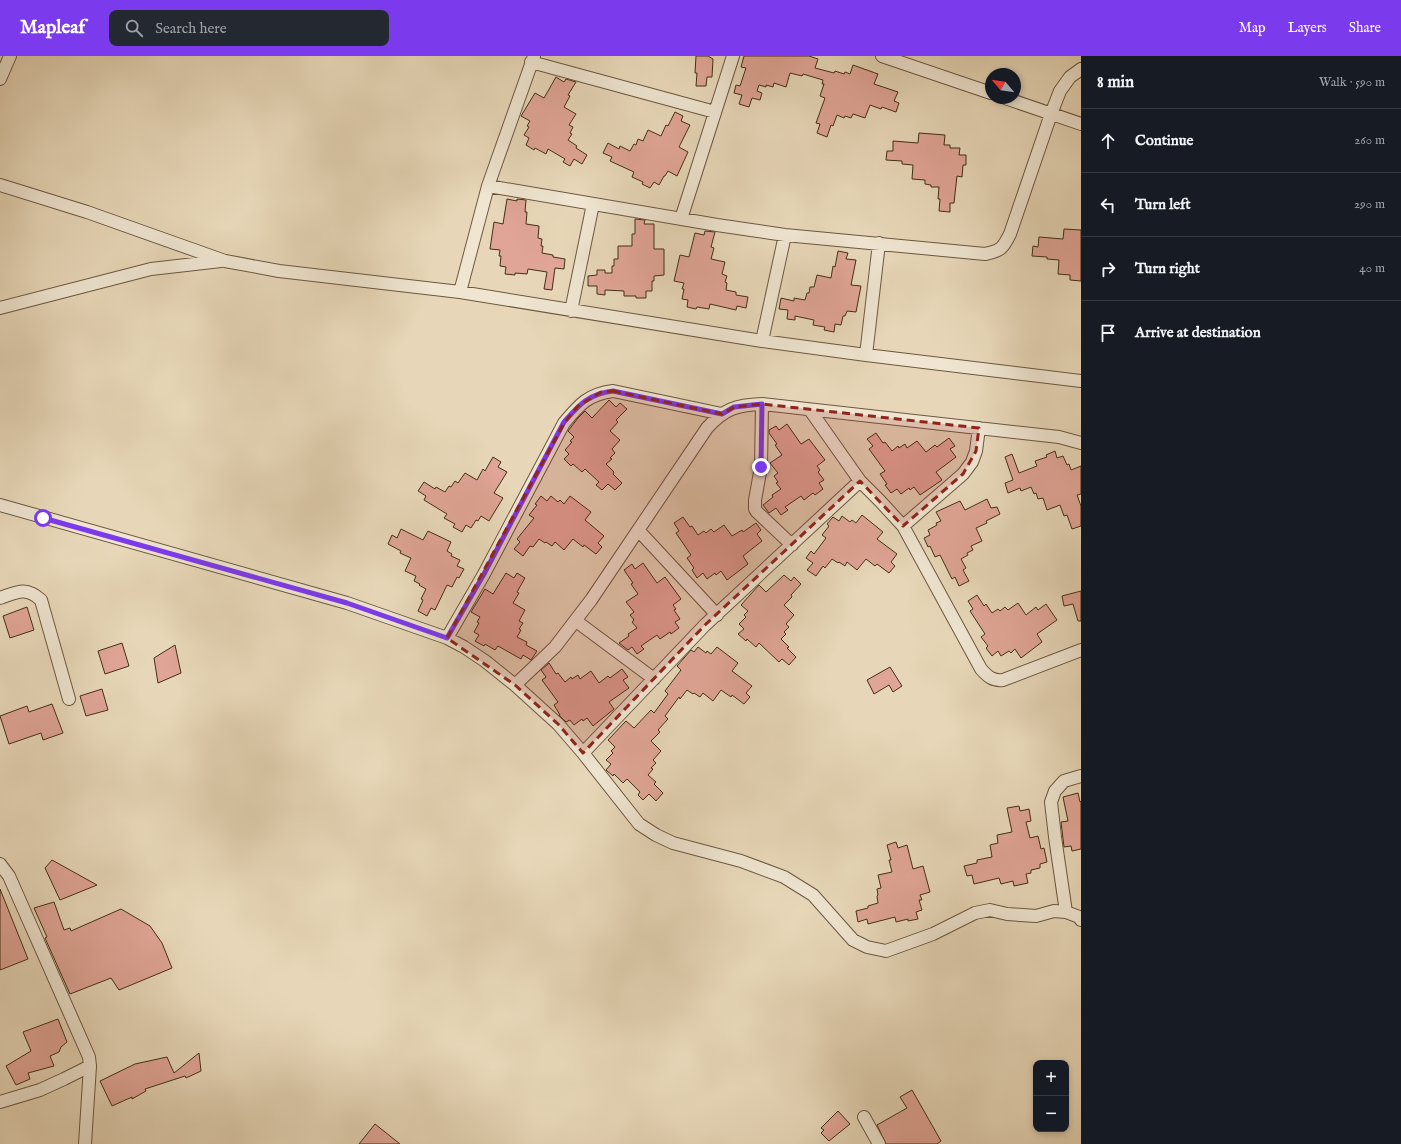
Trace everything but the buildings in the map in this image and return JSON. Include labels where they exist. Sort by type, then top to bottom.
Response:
[{"type":"street","points":[[0,79],[10,56]]},
{"type":"street","points":[[681,219],[733,56]]},
{"type":"street","points":[[882,56],[985,91]]},
{"type":"street","points":[[460,292],[488,186],[533,59],[715,112]]},
{"type":"street","points":[[488,186],[785,235],[985,254],[995,252],[1004,247],[1010,234],[1060,91],[1070,77],[1081,69]]},
{"type":"street","points":[[1021,104],[1081,124]]},
{"type":"street","points":[[0,185],[87,212],[225,261],[279,270],[460,292],[762,341],[1081,381]]},
{"type":"street","points":[[571,311],[593,204]]},
{"type":"street","points":[[762,341],[785,235]]},
{"type":"street","points":[[866,355],[879,243]]},
{"type":"street","points":[[0,308],[151,269],[225,261]]},
{"type":"street","points":[[447,638],[484,574],[564,422],[578,406],[591,396],[601,392],[613,391],[722,414]]},
{"type":"street","points":[[762,404],[761,467],[755,500],[756,509],[757,512],[792,545]]},
{"type":"street","points":[[515,685],[556,647],[639,531],[707,428],[722,414],[734,407],[762,404],[1059,437],[1081,443]]},
{"type":"street","points":[[810,410],[860,481],[880,500],[903,526],[981,669],[990,678],[995,680],[1003,680],[1080,651]]},
{"type":"street","points":[[903,526],[963,474],[972,462],[976,451],[979,428]]},
{"type":"street","points":[[583,753],[717,615],[860,481]]},
{"type":"street","points":[[0,505],[347,603],[447,638],[485,661],[515,685],[558,724],[639,824],[656,835],[673,843],[741,862],[784,877],[813,895],[853,940],[867,947],[886,951],[933,934],[975,913],[990,910],[1007,914],[1036,916],[1054,911],[1066,912],[1079,917],[1081,920]]},
{"type":"street","points":[[639,531],[717,615]]},
{"type":"street","points":[[0,598],[21,591],[27,591],[35,594],[41,600],[69,699]]},
{"type":"street","points":[[576,621],[654,679]]},
{"type":"street","points":[[1066,912],[1054,837],[1051,802],[1055,791],[1064,781],[1081,776]]},
{"type":"street","points":[[0,864],[4,878],[89,1057],[90,1066],[85,1144]]},
{"type":"street","points":[[0,1102],[40,1090],[90,1066]]},
{"type":"street","points":[[864,1117],[879,1144]]},
{"type":"highlighted area","points":[[613,391],[722,414],[734,407],[762,404],[979,428],[976,451],[963,474],[903,526],[860,481],[705,625],[583,753],[558,724],[515,685],[447,638],[564,423],[578,406],[601,392]]},
{"type":"route","points":[[43,518],[347,603],[447,638],[484,574],[564,422],[578,406],[591,396],[601,392],[613,391],[722,414],[734,407],[749,404],[762,404],[761,467]]}]
